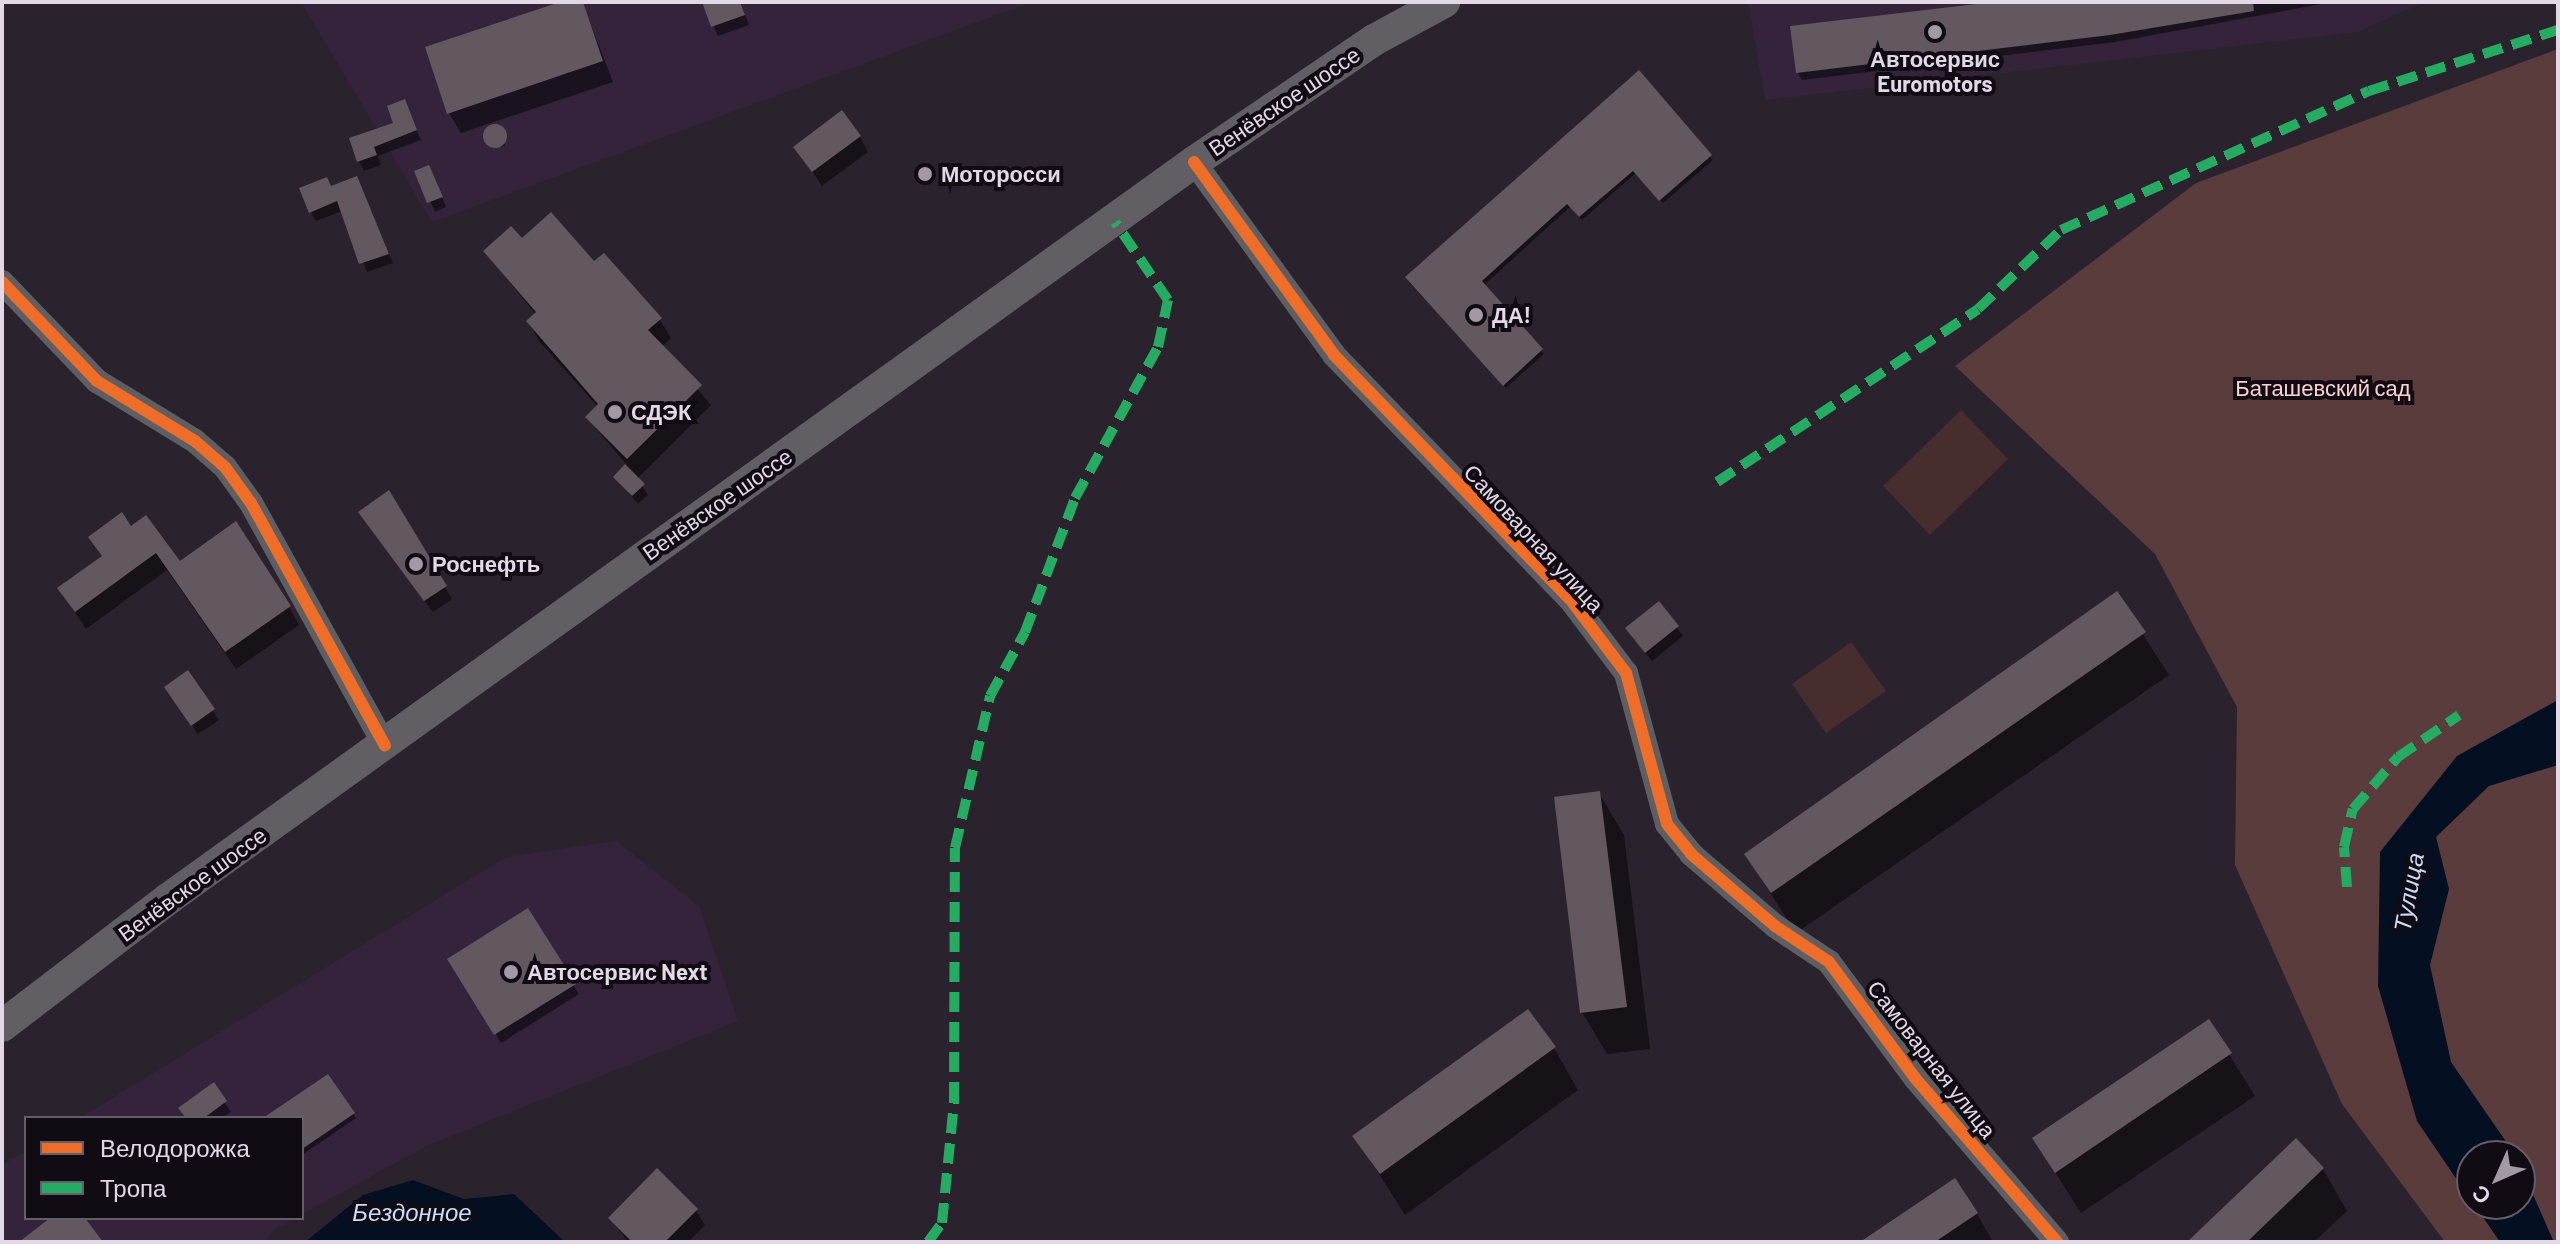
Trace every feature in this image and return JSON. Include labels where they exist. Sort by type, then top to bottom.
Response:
[{"type":"main road","name":"Венёвское шоссе","points":[[2,1026],[168,899],[1194,162],[1374,40],[1444,2]]},
{"type":"street","name":"Самоварная улица","points":[[1194,162],[1334,355],[1570,599],[1626,673],[1667,824],[1691,854],[1775,926],[1829,962],[1915,1078],[2057,1242]]},
{"type":"street","points":[[2,282],[97,381],[195,441],[225,467],[251,503],[385,746]]},
{"type":"shaded area","points":[[301,2],[1032,2],[432,222]]},
{"type":"shaded area","points":[[1748,2],[2425,2],[2358,32],[1765,100]]},
{"type":"shaded area","points":[[1961,410],[2008,459],[1930,535],[1883,486]]},
{"type":"shaded area","points":[[1851,642],[1886,691],[1826,733],[1792,684]]},
{"type":"shaded area","points":[[616,841],[699,906],[738,1021],[429,1145],[304,1213],[304,1116],[83,1116],[506,857]]},
{"type":"shaded area","points":[[24,1152],[24,1220],[291,1220],[275,1229],[265,1242],[2,1242],[2,1165]]},
{"type":"green space","name":"Баташевский сад","points":[[2558,49],[2558,1242],[2445,1242],[2342,1104],[2235,865],[2237,707],[2155,554],[1955,366],[2196,183]]},
{"type":"water","name":"Тулица","points":[[2558,700],[2558,765],[2489,786],[2436,837],[2449,889],[2430,965],[2451,1062],[2505,1140],[2456,1140],[2456,1178],[2417,1121],[2378,986],[2380,852],[2457,756]]},
{"type":"water","name":"Бездонное","points":[[413,1180],[464,1199],[514,1194],[565,1242],[305,1242],[363,1195]]},
{"type":"water","points":[[2536,1201],[2553,1240],[2500,1242],[2485,1220],[2536,1220]]},
{"type":"building","points":[[560,2],[583,2],[603,61],[447,114],[425,47]]},
{"type":"building","points":[[702,2],[740,2],[745,15],[711,27]]},
{"type":"building","points":[[1993,2],[2253,2],[2254,11],[2110,35],[1796,73],[1790,26]]},
{"type":"building","points":[[1639,70],[1712,155],[1659,201],[1633,171],[1579,217],[1567,204],[1482,281],[1543,349],[1503,386],[1405,277]]},
{"type":"building","points":[[405,99],[417,130],[374,147],[377,155],[357,162],[349,138],[393,123],[387,106]]},
{"type":"building","points":[[842,110],[861,136],[812,172],[793,147]]},
{"type":"building","points":[[495,124],[503,128],[507,136],[503,144],[495,148],[487,144],[483,136],[487,128]]},
{"type":"building","points":[[429,165],[443,197],[427,203],[414,171]]},
{"type":"building","points":[[357,176],[389,254],[359,264],[337,201],[309,213],[299,188],[327,177],[331,186]]},
{"type":"building","points":[[551,212],[594,261],[604,253],[662,318],[648,330],[702,385],[627,459],[585,417],[598,404],[526,321],[536,312],[483,251],[511,226],[522,238]]},
{"type":"building","points":[[625,464],[645,484],[632,496],[613,477]]},
{"type":"building","points":[[389,490],[447,586],[424,601],[358,512]]},
{"type":"building","points":[[122,512],[131,526],[146,515],[180,561],[236,521],[291,606],[225,652],[156,553],[75,612],[57,588],[102,556],[88,537]]},
{"type":"building","points":[[2117,591],[2146,632],[1771,893],[1744,854]]},
{"type":"building","points":[[1659,601],[1679,626],[1645,653],[1625,628]]},
{"type":"building","points":[[188,670],[215,709],[191,726],[164,687]]},
{"type":"building","points":[[1600,791],[1627,1007],[1580,1013],[1554,797]]},
{"type":"building","name":"Автосервис Next","points":[[528,908],[576,984],[494,1035],[447,959]]},
{"type":"building","points":[[1528,1009],[1556,1047],[1380,1174],[1352,1136]]},
{"type":"building","points":[[2209,1019],[2232,1053],[2055,1173],[2032,1138]]},
{"type":"building","points":[[328,1074],[355,1113],[304,1148],[304,1116],[266,1116]]},
{"type":"building","points":[[214,1082],[227,1101],[207,1116],[184,1116],[178,1108]]},
{"type":"building","points":[[2296,1138],[2324,1168],[2247,1242],[2187,1242]]},
{"type":"building","points":[[657,1168],[698,1209],[665,1242],[632,1242],[608,1218]]},
{"type":"building","points":[[1955,1178],[1978,1213],[1935,1242],[1860,1242]]},
{"type":"building","points":[[47,1220],[86,1220],[103,1242],[19,1242]]},
{"type":"marked path","points":[[1717,482],[1978,309],[2061,230],[2369,91],[2558,30]]},
{"type":"marked path","points":[[928,1242],[942,1223],[954,1102],[955,848],[990,696],[1025,632],[1075,498],[1158,347],[1168,300],[1115,222]]},
{"type":"marked path","points":[[2347,887],[2344,847],[2353,809],[2398,757],[2459,715]]},
{"type":"cycle path","points":[[1194,162],[1334,355],[1570,599],[1626,673],[1667,824],[1691,854],[1775,926],[1829,962],[1915,1078],[2057,1242]]},
{"type":"cycle path","points":[[2,282],[97,381],[195,441],[225,467],[251,503],[385,746]]},
{"type":"place","name":"Автосервис Euromotors","points":[[1935,32]]},
{"type":"place","name":"Моторосси","points":[[925,174]]},
{"type":"place","name":"ДА!","points":[[1476,315]]},
{"type":"place","name":"СДЭК","points":[[615,412]]},
{"type":"place","name":"Роснефть","points":[[416,564]]},
{"type":"place","name":"Автосервис Next","points":[[511,972]]}]
